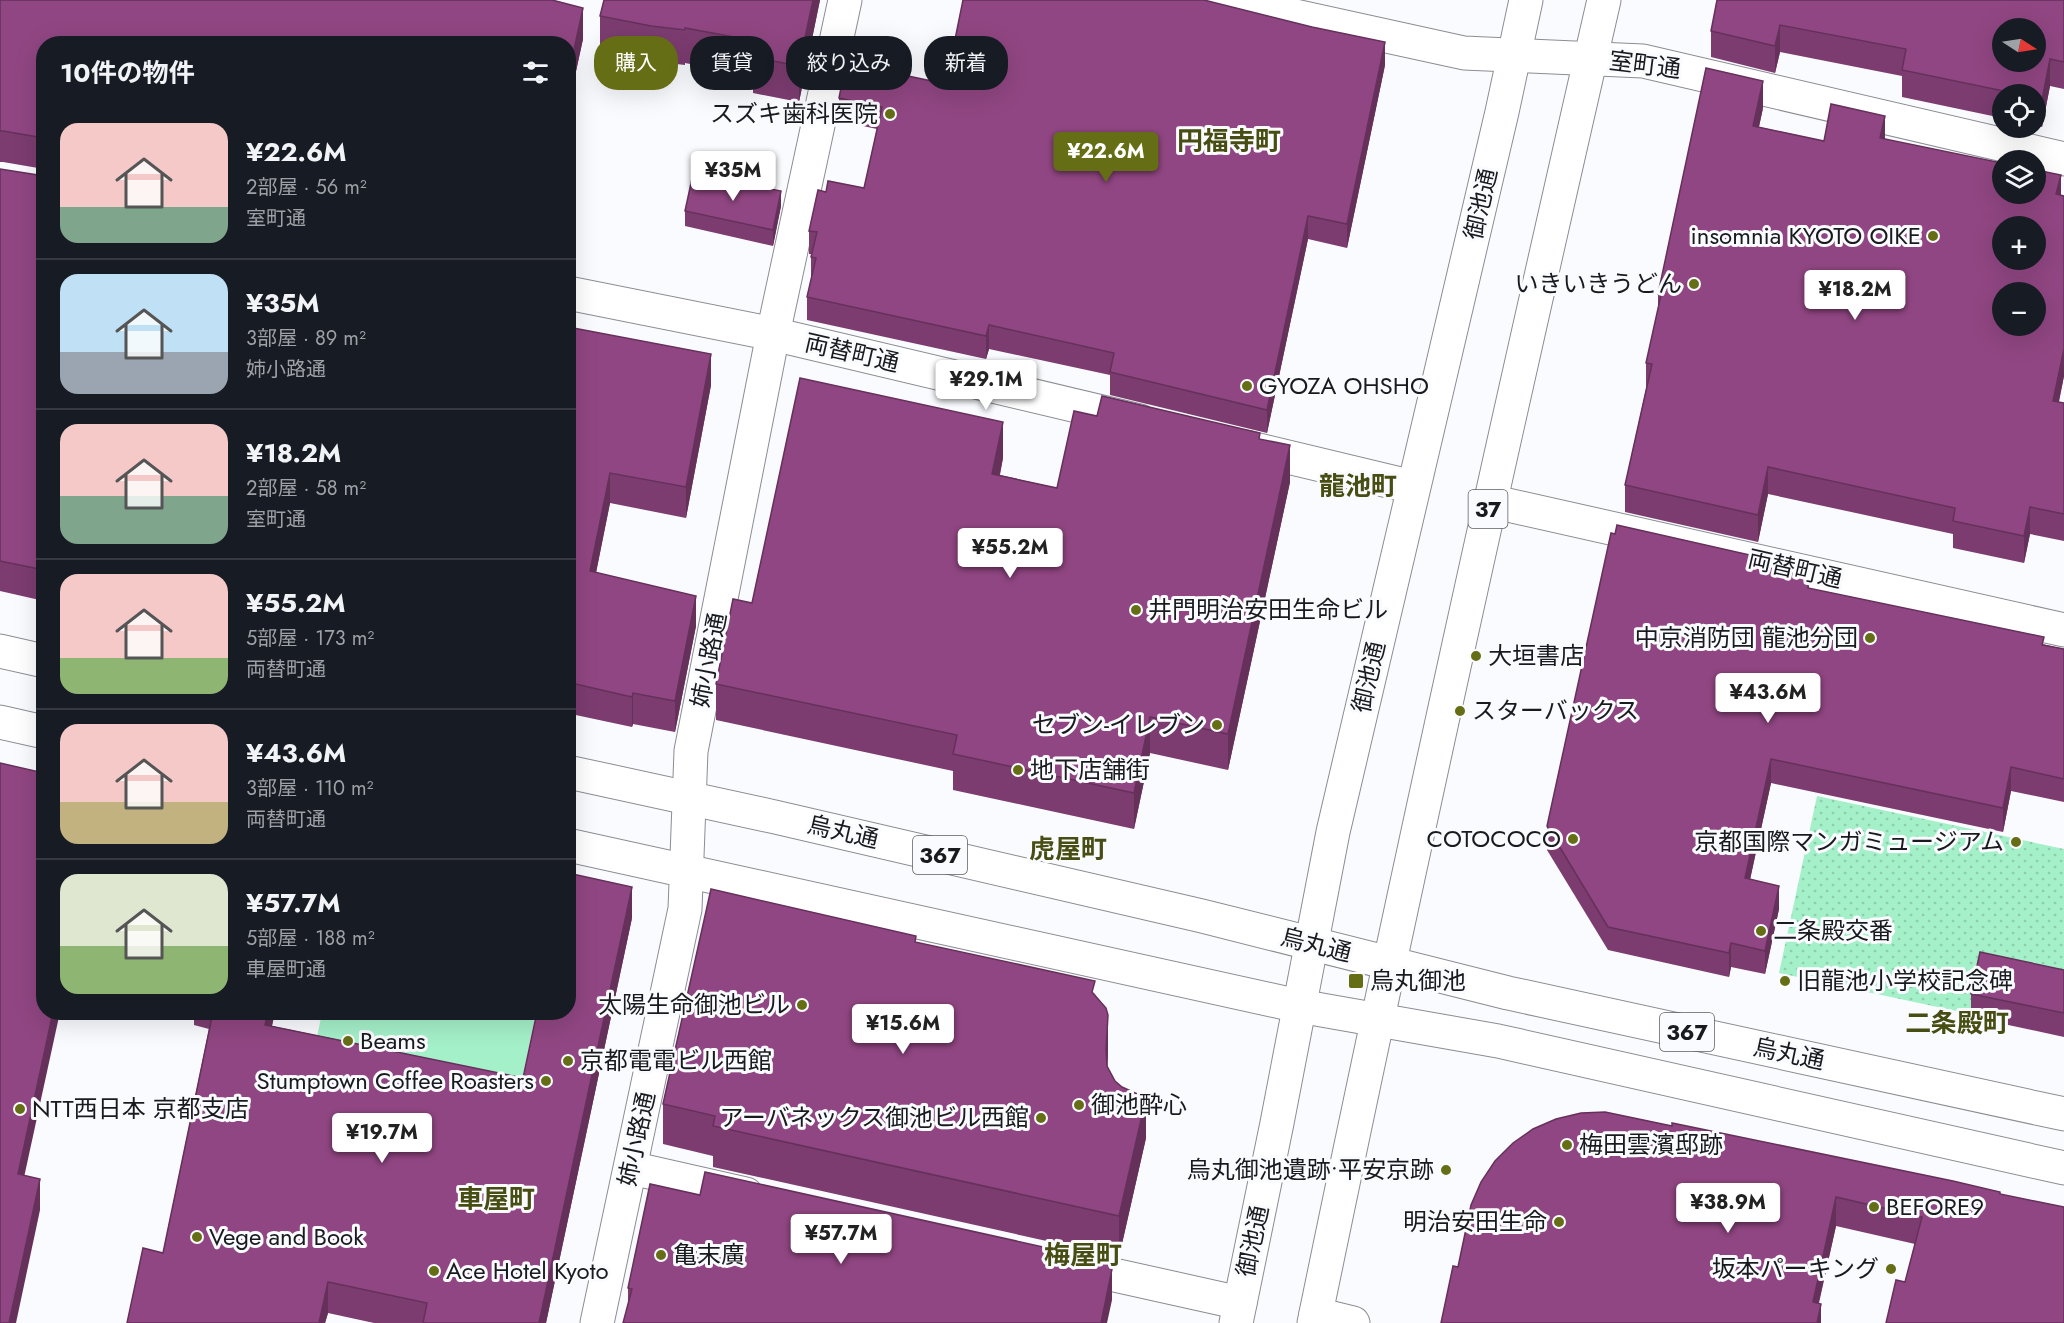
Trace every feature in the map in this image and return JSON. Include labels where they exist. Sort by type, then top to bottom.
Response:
[{"type":"main road","name":"姉小路通","points":[[597,1323],[685,909],[691,751],[773,334],[845,0]]},
{"type":"main road","name":"室町通","points":[[1222,0],[1464,52],[1643,61],[2064,159]]},
{"type":"main road","name":"御池通","points":[[1238,1313],[1333,832],[1526,0]]},
{"type":"main road","name":"37","points":[[1315,1319],[1389,963],[1490,501],[1604,0]]},
{"type":"main road","name":"両替町通","points":[[576,295],[773,334],[1174,429]]},
{"type":"main road","points":[[1220,440],[1413,487]]},
{"type":"main road","name":"両替町通","points":[[1490,501],[2064,630]]},
{"type":"main road","points":[[0,651],[36,658]]},
{"type":"main road","points":[[0,722],[36,730]]},
{"type":"main road","name":"烏丸通","points":[[576,774],[1156,905],[1508,993],[2064,1114]]},
{"type":"main road","name":"367","points":[[576,847],[1299,1006],[1498,1041],[2064,1168]]},
{"type":"main road","points":[[631,1168],[780,1201]]},
{"type":"main road","points":[[1044,1260],[1238,1313]]},
{"type":"main road","points":[[1315,1319],[1353,1323]]},
{"type":"green space","points":[[1817,796],[2064,849],[2064,999],[1979,973],[1970,1014],[1779,973]]},
{"type":"green space","points":[[321,1020],[535,1020],[518,1098],[313,1056]]},
{"type":"building","points":[[0,0],[552,0],[583,8],[576,40],[576,36],[36,36],[36,137],[0,131]]},
{"type":"building","points":[[604,0],[813,0],[805,36],[786,36],[786,63],[774,61],[774,36],[729,36],[685,28],[685,30],[651,26],[600,16]]},
{"type":"building","points":[[963,0],[1204,0],[1312,27],[1385,42],[1347,224],[1308,216],[1267,410],[1110,372],[1114,353],[989,325],[986,336],[807,297],[816,258],[811,257],[817,232],[809,231],[818,190],[826,192],[828,181],[864,188],[882,107],[839,98],[841,90],[912,90],[912,77],[924,79],[924,90],[1008,90],[1008,36],[956,36]]},
{"type":"building","points":[[1717,0],[2064,0],[2064,62],[2050,59],[2045,84],[1992,84],[1992,89],[1902,70],[1906,49],[1780,25],[1775,46],[1711,31]]},
{"type":"building","points":[[1706,68],[1763,81],[1753,126],[1824,141],[1831,104],[1885,116],[1880,138],[1992,161],[1992,204],[2046,204],[2046,172],[2061,175],[2056,194],[2064,196],[2064,349],[2053,401],[2064,403],[2064,514],[2030,507],[2024,536],[1953,521],[1955,508],[1768,467],[1758,515],[1625,485],[1652,364],[1646,363],[1661,295],[1658,294]]},
{"type":"building","points":[[0,169],[36,175],[36,568],[0,561]]},
{"type":"building","points":[[693,174],[781,191],[773,230],[685,211]]},
{"type":"building","points":[[576,329],[711,354],[686,487],[610,473],[590,571],[696,596],[675,701],[633,693],[632,697],[576,684]]},
{"type":"building","points":[[800,378],[1003,422],[992,474],[1057,488],[1074,411],[1097,416],[1102,396],[1260,433],[1259,439],[1290,445],[1228,734],[1150,717],[1134,793],[953,754],[957,735],[716,684],[733,599],[752,603]]},
{"type":"building","points":[[1617,525],[1750,555],[1748,563],[1810,577],[1808,588],[2044,637],[2042,645],[2064,649],[2064,779],[2011,767],[2003,808],[1771,759],[1745,878],[1779,886],[1765,951],[1731,943],[1729,953],[1608,927],[1547,826],[1611,533],[1615,534]]},
{"type":"building","name":"NTT西日本 京都支店","points":[[0,763],[36,771],[36,1020],[51,1020],[18,1174],[40,1179],[9,1323],[0,1323]]},
{"type":"building","points":[[576,875],[632,887],[539,1323],[423,1323],[427,1303],[328,1282],[319,1323],[127,1323],[143,1248],[163,1253],[211,1020],[266,1020],[265,1025],[523,1078],[535,1020],[576,1020]]},
{"type":"building","points":[[711,889],[916,936],[915,942],[1095,981],[1092,992],[1106,1008],[1108,1015],[1107,1066],[1115,1081],[1122,1087],[1146,1098],[1119,1216],[713,1126],[715,1116],[663,1104]]},
{"type":"building","points":[[1980,952],[2064,970],[2064,1013],[1971,994]]},
{"type":"building","points":[[1605,1112],[1672,1126],[1672,1123],[1953,1181],[2000,1192],[2000,1194],[2064,1207],[2064,1323],[1886,1323],[1896,1280],[1905,1282],[1922,1217],[1836,1197],[1813,1302],[1821,1304],[1817,1323],[1441,1323],[1453,1266],[1458,1267],[1471,1205],[1481,1182],[1495,1161],[1513,1143],[1533,1129],[1556,1119],[1581,1113]]},
{"type":"building","points":[[705,1172],[1111,1262],[1109,1268],[1112,1269],[1101,1323],[623,1323],[632,1289],[628,1288],[650,1184],[700,1195]]},
{"type":"place","name":"スズキ歯科医院","points":[[890,114]]},
{"type":"place","name":"insomnia KYOTO OIKE","points":[[1933,236]]},
{"type":"place","name":"いきいきうどん","points":[[1694,284]]},
{"type":"place","name":"GYOZA OHSHO","points":[[1247,386]]},
{"type":"place","name":"井門明治安田生命ビル","points":[[1136,610]]},
{"type":"place","name":"中京消防団 龍池分団","points":[[1870,638]]},
{"type":"place","name":"大垣書店","points":[[1476,656]]},
{"type":"place","name":"スターバックス","points":[[1460,711]]},
{"type":"place","name":"セブン-イレブン","points":[[1217,725]]},
{"type":"place","name":"地下店舗街","points":[[1018,770]]},
{"type":"place","name":"COTOCOCO","points":[[1573,839]]},
{"type":"place","name":"京都国際マンガミュージアム","points":[[2016,842]]},
{"type":"place","name":"二条殿交番","points":[[1761,931]]},
{"type":"place","name":"烏丸御池","points":[[1356,981]]},
{"type":"place","name":"旧龍池小学校記念碑","points":[[1785,981]]},
{"type":"place","name":"太陽生命御池ビル","points":[[802,1005]]},
{"type":"place","name":"Beams","points":[[348,1041]]},
{"type":"place","name":"京都電電ビル西館","points":[[568,1061]]},
{"type":"place","name":"Stumptown Coffee Roasters","points":[[546,1081]]},
{"type":"place","name":"御池酔心","points":[[1079,1105]]},
{"type":"place","name":"NTT西日本 京都支店","points":[[20,1109]]},
{"type":"place","name":"アーバネックス御池ビル西館","points":[[1041,1118]]},
{"type":"place","name":"梅田雲濱邸跡","points":[[1567,1145]]},
{"type":"place","name":"烏丸御池遺跡•平安京跡","points":[[1446,1170]]},
{"type":"place","name":"BEFORE9","points":[[1874,1207]]},
{"type":"place","name":"明治安田生命","points":[[1559,1222]]},
{"type":"place","name":"Vege and Book","points":[[197,1237]]},
{"type":"place","name":"亀末廣","points":[[661,1255]]},
{"type":"place","name":"坂本パーキング","points":[[1891,1269]]},
{"type":"place","name":"Ace Hotel Kyoto","points":[[434,1271]]},
{"type":"district","name":"円福寺町","points":[[1229,141]]},
{"type":"district","name":"龍池町","points":[[1358,486]]},
{"type":"district","name":"虎屋町","points":[[1068,849]]},
{"type":"district","name":"二条殿町","points":[[1957,1023]]},
{"type":"district","name":"車屋町","points":[[496,1199]]},
{"type":"district","name":"梅屋町","points":[[1083,1255]]}]
